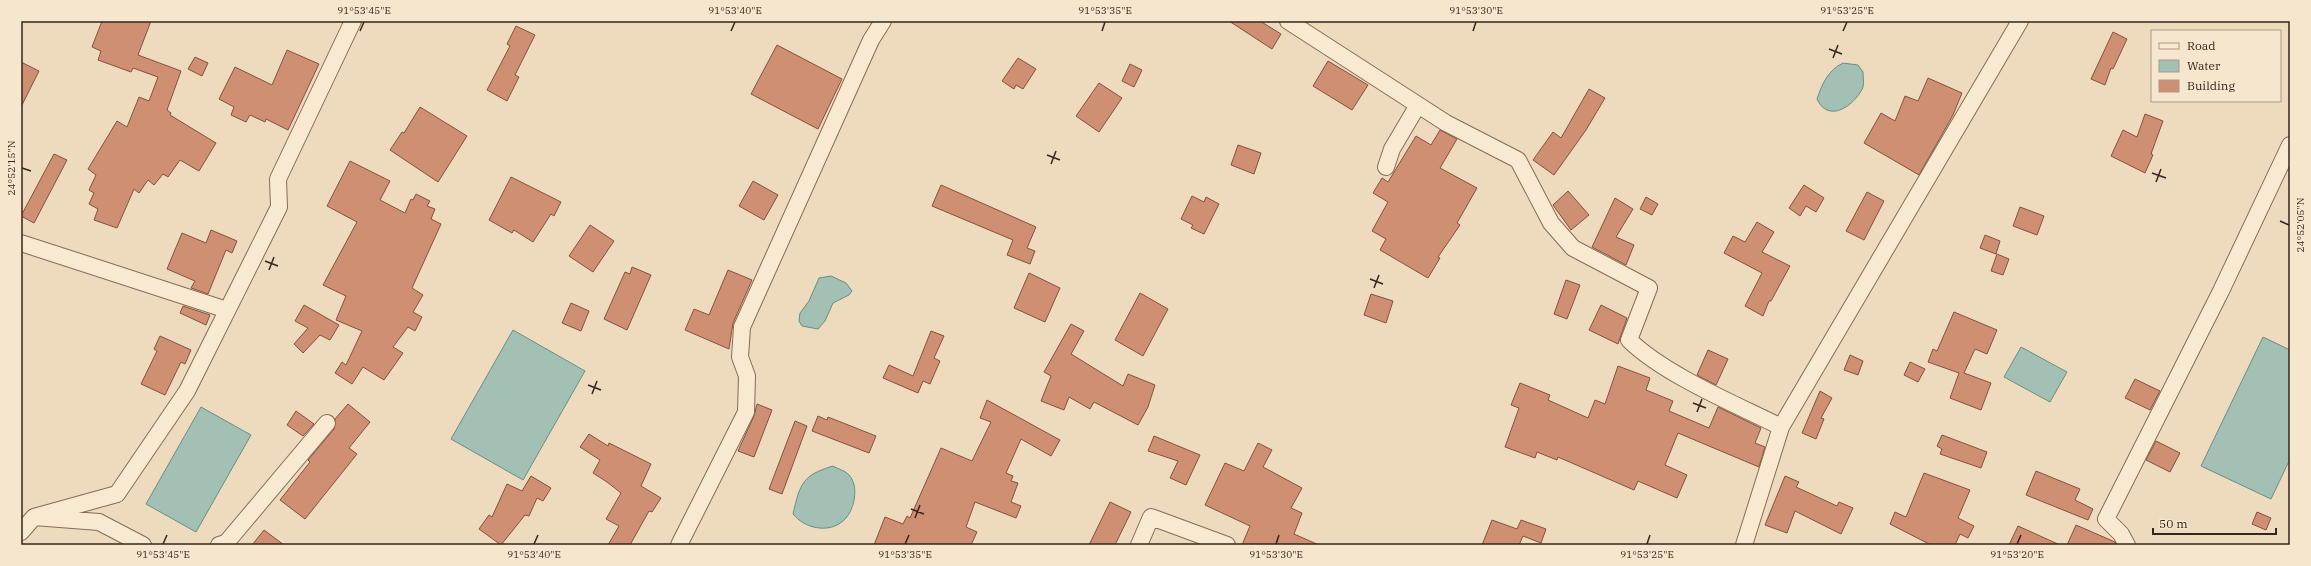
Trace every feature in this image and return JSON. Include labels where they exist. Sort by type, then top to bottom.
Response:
[{"type":"street","points":[[21,532],[34,517],[117,494],[187,391],[279,207],[278,179],[353,21]]},
{"type":"street","points":[[679,545],[746,412],[747,376],[740,357],[742,327],[851,82],[871,40],[883,21]]},
{"type":"street","points":[[1288,21],[1446,123],[1518,160],[1551,223],[1573,248],[1648,288],[1629,340],[1638,349],[1688,380],[1781,427]]},
{"type":"street","points":[[1744,545],[1781,427],[2020,21]]},
{"type":"street","points":[[1386,167],[1392,149],[1418,105]]},
{"type":"street","points":[[2127,545],[2121,534],[2106,519],[2224,284],[2290,145]]},
{"type":"street","points":[[21,243],[227,310]]},
{"type":"street","points":[[219,545],[226,543],[327,423]]},
{"type":"street","points":[[34,517],[99,522],[143,545]]},
{"type":"street","points":[[1139,545],[1151,517],[1226,545]]},
{"type":"water","points":[[1843,63],[1858,65],[1863,72],[1863,87],[1857,97],[1846,107],[1840,110],[1827,110],[1817,99],[1826,78],[1833,69]]},
{"type":"water","points":[[831,276],[846,283],[852,291],[849,295],[833,303],[825,321],[818,329],[802,326],[799,321],[800,313],[809,301],[819,278]]},
{"type":"water","points":[[513,330],[585,371],[523,480],[451,439]]},
{"type":"water","points":[[2263,337],[2290,350],[2290,459],[2271,499],[2201,466]]},
{"type":"water","points":[[2021,347],[2067,372],[2050,402],[2004,377]]},
{"type":"water","points":[[201,407],[251,435],[196,532],[146,504]]},
{"type":"water","points":[[833,466],[846,472],[852,480],[855,492],[853,506],[850,512],[843,521],[830,527],[816,528],[803,523],[793,514],[798,495],[804,482],[815,473]]},
{"type":"building","points":[[102,21],[151,21],[138,55],[181,71],[167,110],[171,113],[170,115],[216,143],[199,171],[180,160],[168,177],[163,174],[154,185],[148,180],[139,193],[134,189],[117,228],[94,220],[98,209],[89,204],[94,193],[89,190],[96,175],[88,169],[117,121],[127,127],[139,97],[149,101],[158,77],[133,68],[131,72],[98,60],[101,51],[92,47]]},
{"type":"building","points":[[1229,21],[1260,21],[1281,34],[1272,49]]},
{"type":"building","points":[[516,26],[535,35],[515,75],[519,77],[507,101],[487,90],[510,46],[507,44]]},
{"type":"building","points":[[2113,32],[2127,39],[2113,69],[2111,68],[2105,85],[2091,79]]},
{"type":"building","points":[[777,45],[842,79],[818,129],[751,94]]},
{"type":"building","points":[[287,50],[319,64],[288,130],[266,119],[265,122],[250,115],[246,122],[231,115],[234,107],[219,99],[235,67],[272,85]]},
{"type":"building","points":[[195,57],[208,63],[202,76],[188,69]]},
{"type":"building","points":[[1018,58],[1036,69],[1023,89],[1016,85],[1014,89],[1002,81]]},
{"type":"building","points":[[1328,61],[1368,85],[1352,110],[1313,86]]},
{"type":"building","points":[[21,62],[39,71],[21,107]]},
{"type":"building","points":[[1130,64],[1142,70],[1134,87],[1122,81]]},
{"type":"building","points":[[1928,78],[1962,93],[1953,115],[1919,175],[1864,143],[1881,113],[1895,121],[1905,96],[1918,101]]},
{"type":"building","points":[[1099,83],[1122,98],[1099,132],[1076,116]]},
{"type":"building","points":[[1589,89],[1605,98],[1586,130],[1554,175],[1533,160],[1553,132],[1561,138]]},
{"type":"building","points":[[420,107],[467,136],[438,182],[390,150],[402,132],[404,133]]},
{"type":"building","points":[[2145,114],[2163,121],[2151,154],[2153,155],[2145,173],[2111,156],[2123,130],[2137,137]]},
{"type":"building","points":[[1440,130],[1457,139],[1440,168],[1477,188],[1457,223],[1460,225],[1438,257],[1440,258],[1428,278],[1380,250],[1386,239],[1372,231],[1388,202],[1373,193],[1382,178],[1388,182],[1416,136],[1431,145]]},
{"type":"building","points":[[1238,145],[1261,153],[1254,174],[1231,165]]},
{"type":"building","points":[[54,154],[67,160],[34,223],[21,216]]},
{"type":"building","points":[[350,161],[390,181],[380,200],[405,213],[411,199],[413,200],[416,194],[430,201],[427,206],[435,209],[431,219],[441,224],[412,288],[423,295],[413,312],[422,317],[415,331],[408,327],[393,347],[403,353],[384,380],[363,367],[352,384],[335,373],[342,362],[346,365],[362,331],[336,320],[346,296],[323,285],[357,222],[327,206]]},
{"type":"building","points":[[511,177],[561,202],[554,216],[551,214],[533,242],[514,230],[512,233],[489,220]]},
{"type":"building","points":[[753,181],[778,195],[764,220],[739,206]]},
{"type":"building","points":[[941,185],[1036,227],[1027,248],[1035,251],[1030,264],[1007,255],[1013,240],[932,206]]},
{"type":"building","points":[[1804,185],[1824,198],[1816,212],[1806,206],[1800,216],[1789,208]]},
{"type":"building","points":[[1568,191],[1589,215],[1571,230],[1553,205]]},
{"type":"building","points":[[1867,192],[1884,201],[1864,240],[1846,231]]},
{"type":"building","points":[[1192,196],[1204,202],[1206,197],[1219,204],[1204,234],[1191,228],[1193,225],[1181,219]]},
{"type":"building","points":[[1646,197],[1658,204],[1652,215],[1640,209]]},
{"type":"building","points":[[1615,198],[1633,209],[1616,237],[1634,245],[1626,265],[1592,247]]},
{"type":"building","points":[[2020,207],[2044,216],[2037,235],[2013,226]]},
{"type":"building","points":[[1757,222],[1774,232],[1762,252],[1790,266],[1771,301],[1769,301],[1763,316],[1745,306],[1762,273],[1724,253],[1733,236],[1745,242]]},
{"type":"building","points":[[590,225],[614,241],[593,272],[569,256]]},
{"type":"building","points":[[211,230],[237,241],[232,253],[226,250],[208,294],[191,288],[195,281],[167,269],[182,233],[206,243]]},
{"type":"building","points":[[1985,235],[2000,241],[1996,254],[1980,248]]},
{"type":"building","points":[[1997,254],[2009,259],[2003,275],[1991,271]]},
{"type":"building","points":[[632,267],[651,275],[627,330],[604,319],[625,272],[630,274]]},
{"type":"building","points":[[728,270],[752,280],[733,323],[729,349],[685,330],[694,309],[709,315]]},
{"type":"building","points":[[1029,273],[1060,288],[1045,322],[1014,308]]},
{"type":"building","points":[[1566,280],[1580,285],[1567,319],[1554,314]]},
{"type":"building","points":[[1140,293],[1168,309],[1143,356],[1115,340]]},
{"type":"building","points":[[1371,294],[1393,301],[1386,323],[1364,315]]},
{"type":"building","points":[[571,303],[589,311],[581,331],[562,323]]},
{"type":"building","points":[[304,305],[339,325],[330,340],[320,335],[303,353],[294,344],[308,328],[295,321]]},
{"type":"building","points":[[1601,305],[1627,318],[1618,344],[1589,330]]},
{"type":"building","points":[[183,306],[210,315],[206,325],[180,313]]},
{"type":"building","points":[[1954,312],[1997,330],[1987,354],[1975,349],[1964,373],[1991,383],[1981,410],[1950,398],[1959,373],[1928,362],[1933,349],[1937,351]]},
{"type":"building","points":[[1071,324],[1084,331],[1071,354],[1123,386],[1128,374],[1155,385],[1148,407],[1138,425],[1094,402],[1090,409],[1069,397],[1064,410],[1041,401],[1051,376],[1044,372]]},
{"type":"building","points":[[931,331],[944,336],[934,358],[940,361],[930,384],[923,381],[918,393],[883,378],[889,365],[913,376]]},
{"type":"building","points":[[160,336],[191,350],[185,364],[181,362],[165,395],[141,384],[157,351],[154,349]]},
{"type":"building","points":[[1708,350],[1728,359],[1716,385],[1697,375]]},
{"type":"building","points":[[1850,355],[1863,361],[1858,375],[1844,370]]},
{"type":"building","points":[[1910,362],[1925,369],[1918,382],[1904,375]]},
{"type":"building","points":[[1618,366],[1650,378],[1646,390],[1673,401],[1669,411],[1709,428],[1718,407],[1761,428],[1755,443],[1765,447],[1759,467],[1678,433],[1665,465],[1687,475],[1677,498],[1638,481],[1634,490],[1558,457],[1557,460],[1537,452],[1535,458],[1505,447],[1519,408],[1511,405],[1520,383],[1550,395],[1548,400],[1588,418],[1595,400],[1605,404]]},
{"type":"building","points":[[2135,379],[2160,391],[2150,410],[2125,398]]},
{"type":"building","points":[[1820,391],[1832,398],[1821,418],[1824,419],[1816,439],[1802,433]]},
{"type":"building","points":[[987,400],[1060,440],[1051,456],[1021,439],[1006,473],[1013,476],[1011,481],[1018,483],[1011,502],[1021,506],[1016,518],[975,502],[966,527],[977,532],[971,545],[874,545],[885,517],[903,524],[907,516],[910,518],[941,448],[972,461],[991,422],[980,418]]},
{"type":"building","points":[[348,404],[370,422],[349,448],[357,454],[305,519],[280,500],[310,462],[308,460],[334,429],[335,419]]},
{"type":"building","points":[[757,404],[772,410],[754,457],[738,451],[754,416]]},
{"type":"building","points":[[296,411],[314,424],[303,436],[287,425]]},
{"type":"building","points":[[818,416],[827,420],[828,417],[876,436],[869,453],[812,431]]},
{"type":"building","points":[[795,421],[807,426],[782,494],[769,489]]},
{"type":"building","points":[[589,434],[608,446],[609,443],[651,464],[641,486],[661,498],[652,512],[649,511],[630,545],[608,545],[619,526],[606,519],[621,493],[593,473],[600,460],[580,447]]},
{"type":"building","points":[[1942,435],[1987,452],[1981,468],[1940,454],[1942,449],[1937,446]]},
{"type":"building","points":[[1154,436],[1200,455],[1186,485],[1170,478],[1178,461],[1148,451]]},
{"type":"building","points":[[2156,441],[2180,453],[2170,472],[2146,460]]},
{"type":"building","points":[[1258,443],[1272,450],[1263,467],[1302,488],[1291,508],[1302,513],[1294,534],[1319,545],[1242,545],[1250,526],[1205,505],[1225,463],[1244,471]]},
{"type":"building","points":[[2036,471],[2080,489],[2075,500],[2093,509],[2088,520],[2026,495]]},
{"type":"building","points":[[1924,473],[1970,490],[1958,518],[1974,526],[1968,538],[1960,534],[1955,545],[1931,545],[1890,524],[1895,512],[1906,517]]},
{"type":"building","points":[[531,476],[551,488],[543,501],[537,498],[529,516],[525,515],[501,545],[479,529],[489,515],[492,517],[507,484],[522,491]]},
{"type":"building","points":[[1785,476],[1799,482],[1796,487],[1837,506],[1839,502],[1853,508],[1841,534],[1795,511],[1787,533],[1765,525]]},
{"type":"building","points":[[1110,502],[1131,512],[1115,545],[1089,545]]},
{"type":"building","points":[[2257,512],[2271,518],[2266,530],[2252,524]]},
{"type":"building","points":[[1492,520],[1517,529],[1521,520],[1546,529],[1541,543],[1523,536],[1519,545],[1482,545]]},
{"type":"building","points":[[2076,525],[2115,542],[2116,545],[2067,545]]},
{"type":"building","points":[[2018,526],[2060,545],[2009,545]]},
{"type":"building","points":[[264,530],[284,545],[252,545]]}]
